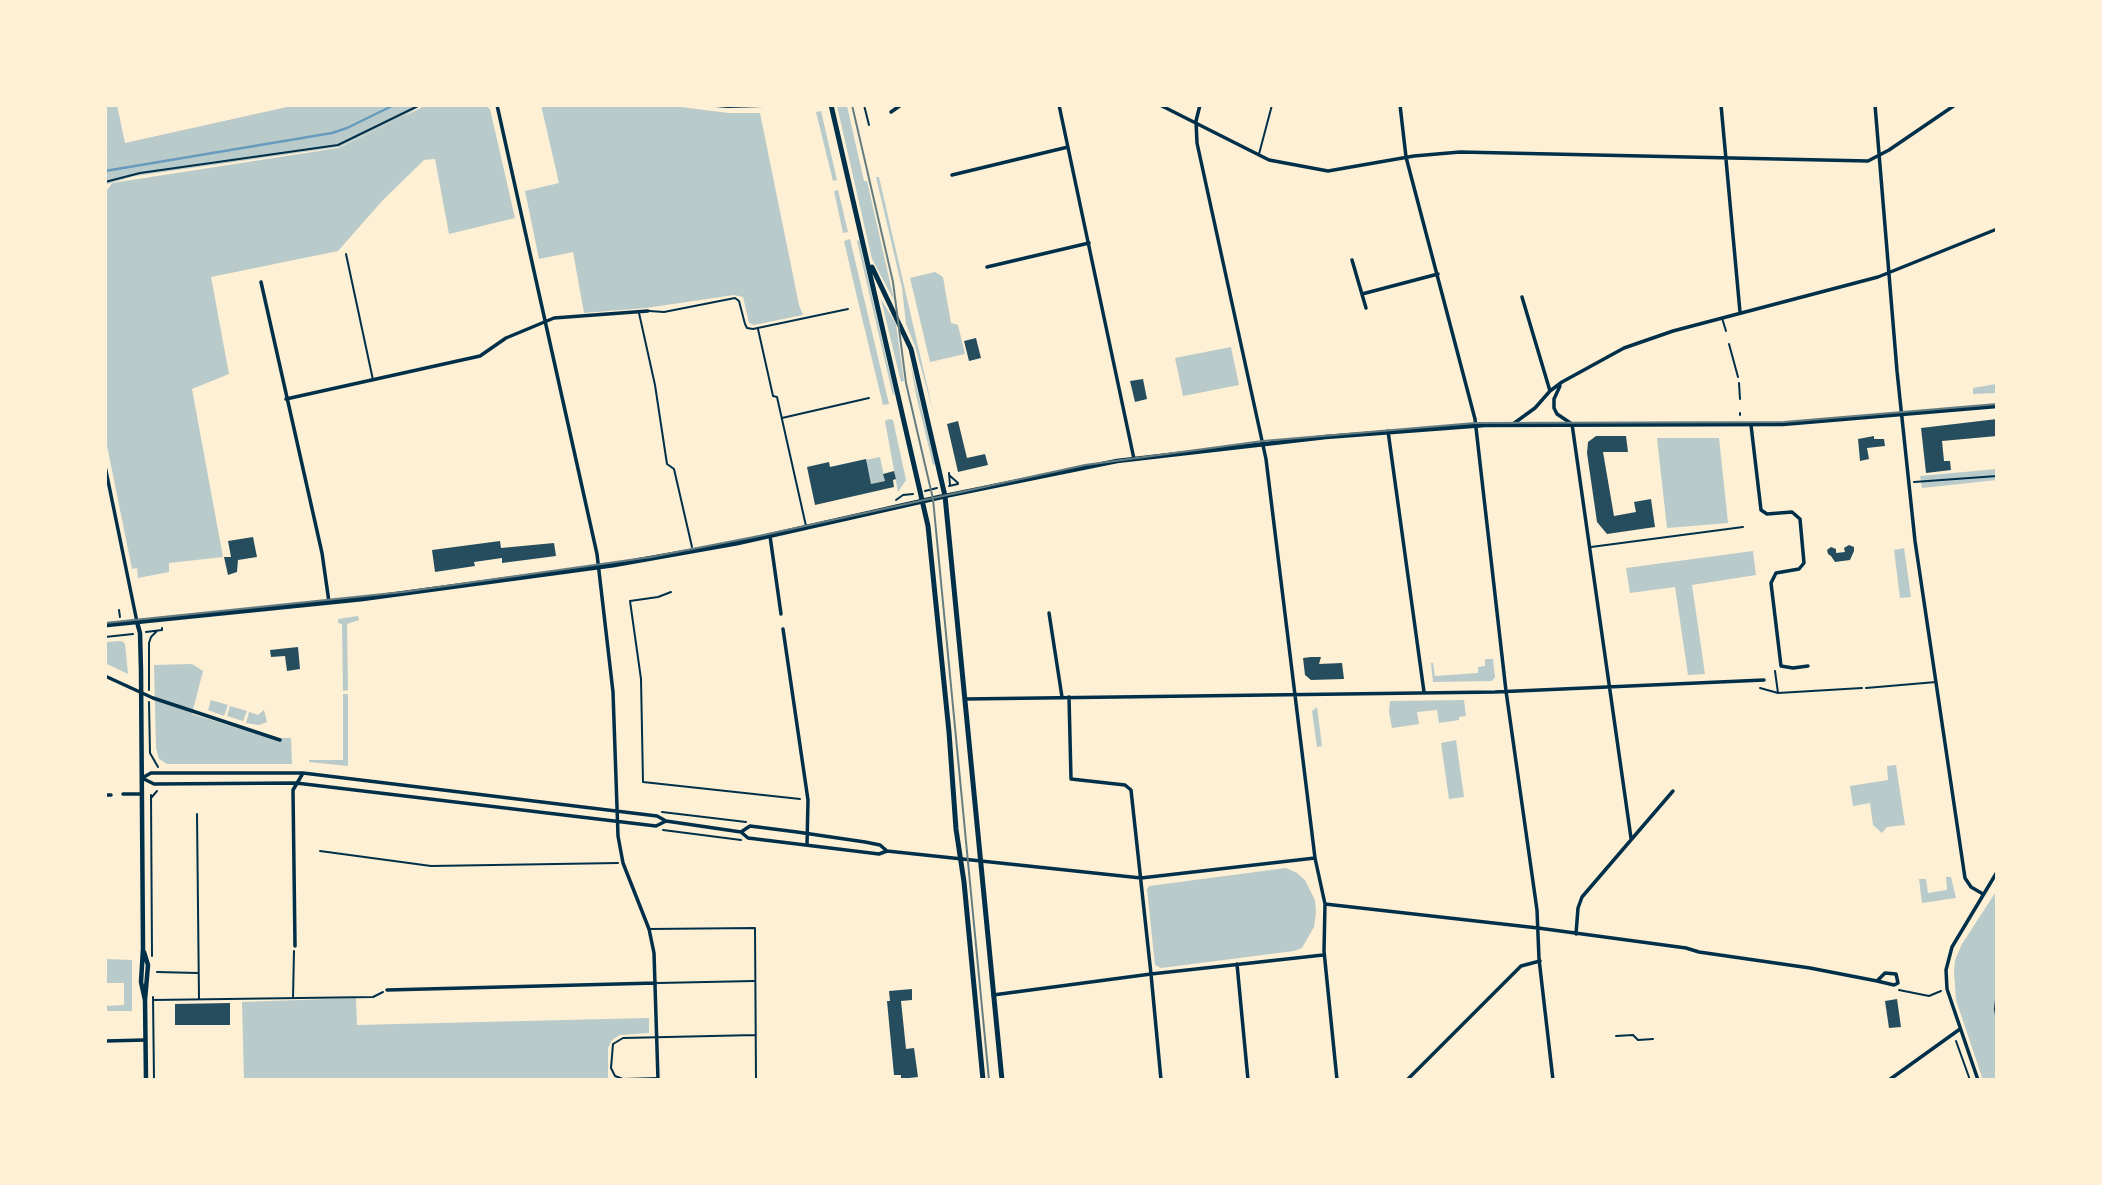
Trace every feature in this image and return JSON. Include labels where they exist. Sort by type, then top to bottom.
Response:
[{"type":"main road","points":[[831,105],[928,526],[983,1080]]},
{"type":"main road","points":[[867,255],[912,354],[947,486],[945,496],[1002,1080]]},
{"type":"main road","points":[[105,625],[329,602],[598,567],[692,552],[945,496]]},
{"type":"street","points":[[497,105],[547,320],[598,567],[613,692],[617,821],[623,863],[649,929],[654,953],[658,1079]]},
{"type":"street","points":[[891,112],[901,105]]},
{"type":"street","points":[[1059,105],[1134,459]]},
{"type":"street","points":[[1160,105],[1269,160],[1328,171],[1406,158],[1466,152],[1868,161],[1955,105]]},
{"type":"street","points":[[1200,105],[1196,123],[1199,153],[1264,443],[1315,859],[1325,904],[1324,955],[1337,1080]]},
{"type":"street","points":[[1400,105],[1406,158],[1476,425],[1506,691],[1538,928],[1553,1080]]},
{"type":"street","points":[[1721,105],[1740,313]]},
{"type":"street","points":[[1875,105],[1908,483],[1965,878],[1971,887],[1983,894]]},
{"type":"street","points":[[952,175],[1068,147]]},
{"type":"street","points":[[1513,424],[1535,408],[1562,382],[1624,348],[1649,338],[1888,273],[1997,229]]},
{"type":"street","points":[[987,267],[1089,243]]},
{"type":"street","points":[[1352,260],[1366,308]]},
{"type":"street","points":[[1362,294],[1438,274]]},
{"type":"street","points":[[261,282],[322,553],[329,602]]},
{"type":"street","points":[[1522,297],[1550,391]]},
{"type":"street","points":[[286,399],[480,356],[506,338],[556,317],[648,311]]},
{"type":"street","points":[[1562,382],[1556,392],[1554,408],[1557,414],[1572,424],[1632,838]]},
{"type":"street","points":[[945,496],[1134,459],[1264,443],[1388,432],[1513,424],[1804,423],[1997,406]]},
{"type":"street","points":[[1751,425],[1761,510],[1767,514],[1792,512],[1800,519],[1804,563],[1799,569],[1776,573],[1771,583],[1782,666],[1808,666]]},
{"type":"street","points":[[1388,432],[1424,692]]},
{"type":"street","points":[[105,466],[141,638],[141,982],[145,1000],[146,1080]]},
{"type":"street","points":[[769,536],[781,614]]},
{"type":"street","points":[[1049,613],[1062,697]]},
{"type":"street","points":[[783,629],[808,800],[807,845]]},
{"type":"street","points":[[105,676],[149,697],[280,740]]},
{"type":"street","points":[[965,699],[1506,691],[1764,680]]},
{"type":"street","points":[[1069,698],[1070,777],[1074,780],[1124,785],[1130,789],[1161,1080]]},
{"type":"street","points":[[142,778],[151,773],[303,774],[657,816],[666,821],[741,832],[748,838],[878,854],[887,851],[1140,878],[1315,859]]},
{"type":"street","points":[[295,946],[293,790],[303,774]]},
{"type":"street","points":[[142,778],[151,783],[296,783],[656,826],[666,821]]},
{"type":"street","points":[[1576,934],[1580,900],[1673,790]]},
{"type":"street","points":[[123,794],[142,794]]},
{"type":"street","points":[[741,832],[750,827],[807,834],[880,845],[887,851]]},
{"type":"street","points":[[1978,1080],[1944,990],[1952,947],[1997,872]]},
{"type":"street","points":[[1325,904],[1686,948],[1894,985],[1899,979],[1896,974],[1888,972],[1877,981]]},
{"type":"street","points":[[993,995],[1324,955]]},
{"type":"street","points":[[1407,1080],[1521,966],[1540,961]]},
{"type":"street","points":[[1237,964],[1248,1080]]},
{"type":"street","points":[[387,990],[656,983]]},
{"type":"street","points":[[1889,1080],[1960,1029]]},
{"type":"street","points":[[105,1041],[145,1040]]},
{"type":"lane","points":[[702,105],[799,105]]},
{"type":"lane","points":[[1258,155],[1272,105]]},
{"type":"lane","points":[[346,254],[373,381]]},
{"type":"lane","points":[[648,311],[664,312],[735,298],[739,301],[747,328],[758,328],[848,309]]},
{"type":"lane","points":[[639,312],[656,384],[667,464],[674,469],[692,552]]},
{"type":"lane","points":[[1722,318],[1726,331]]},
{"type":"lane","points":[[758,328],[773,396],[777,397],[806,528]]},
{"type":"lane","points":[[1729,344],[1738,377]]},
{"type":"lane","points":[[782,418],[869,398]]},
{"type":"lane","points":[[1590,547],[1744,527]]},
{"type":"lane","points":[[1866,688],[1937,682]]},
{"type":"lane","points":[[649,929],[755,928],[756,1080]]},
{"type":"lane","points":[[656,983],[755,981]]},
{"type":"lane","points":[[658,1079],[617,1077],[611,1069],[610,1050],[614,1042],[621,1038],[756,1035]]},
{"type":"path","points":[[105,182],[140,173],[338,145],[420,105]]},
{"type":"path","points":[[864,105],[869,125]]},
{"type":"path","points":[[1738,377],[1740,400]]},
{"type":"path","points":[[903,495],[958,484],[949,473],[947,486]]},
{"type":"path","points":[[1908,483],[1997,475]]},
{"type":"path","points":[[671,592],[630,601],[641,679],[643,782],[808,800]]},
{"type":"path","points":[[162,630],[155,631],[149,643],[149,697],[151,758],[155,765],[164,769]]},
{"type":"path","points":[[105,637],[127,634]]},
{"type":"path","points":[[1775,671],[1778,693]]},
{"type":"path","points":[[1760,688],[1778,693],[1866,688]]},
{"type":"path","points":[[151,795],[151,835]]},
{"type":"path","points":[[653,811],[749,822]]},
{"type":"path","points":[[197,814],[199,1000]]},
{"type":"path","points":[[653,829],[751,841]]},
{"type":"path","points":[[320,852],[432,866],[623,863]]},
{"type":"path","points":[[293,998],[292,962],[295,946]]},
{"type":"path","points":[[157,972],[200,972]]},
{"type":"path","points":[[1890,988],[1929,996],[1944,990]]},
{"type":"path","points":[[1997,989],[1997,1022]]},
{"type":"path","points":[[153,1000],[373,997],[387,990]]},
{"type":"path","points":[[1616,1036],[1633,1035],[1638,1040],[1653,1039]]},
{"type":"path","points":[[1955,1040],[1969,1080]]},
{"type":"shaded area","points":[[105,105],[117,105],[125,143],[296,105],[422,105],[403,117],[426,105],[484,105],[490,109],[515,218],[449,234],[435,159],[424,160],[383,200],[338,251],[211,277],[229,374],[192,389],[223,557],[169,563],[169,572],[138,578],[137,568],[132,569],[105,436],[105,193],[112,183],[338,148],[399,119],[339,147],[135,176],[107,184],[105,186],[105,148],[109,146],[105,147]]},
{"type":"shaded area","points":[[541,105],[664,105],[729,113],[760,113],[803,315],[754,325],[749,323],[743,297],[734,295],[646,308],[584,313],[573,252],[539,259],[525,191],[559,183]]},
{"type":"shaded area","points":[[837,106],[847,106],[894,300],[872,259]]},
{"type":"shaded area","points":[[821,111],[837,180],[833,181],[816,112]]},
{"type":"shaded area","points":[[876,177],[879,177],[933,411],[906,324],[902,288]]},
{"type":"shaded area","points":[[838,190],[848,232],[843,233],[834,191]]},
{"type":"shaded area","points":[[850,239],[889,404],[883,405],[856,293],[844,241]]},
{"type":"shaded area","points":[[859,240],[894,392],[893,396],[857,241]]},
{"type":"shaded area","points":[[935,272],[943,277],[951,323],[958,325],[965,354],[930,362],[910,278]]},
{"type":"shaded area","points":[[881,299],[896,324],[904,381],[901,382]]},
{"type":"shaded area","points":[[1231,347],[1239,385],[1183,396],[1175,358]]},
{"type":"shaded area","points":[[910,360],[935,464],[933,465],[916,395]]},
{"type":"shaded area","points":[[1996,384],[1997,393],[1973,394],[1973,388]]},
{"type":"shaded area","points":[[893,420],[906,480],[898,492],[885,421]]},
{"type":"shaded area","points":[[1657,438],[1719,438],[1728,523],[1667,528]]},
{"type":"shaded area","points":[[880,457],[885,481],[871,484],[866,460]]},
{"type":"shaded area","points":[[1997,469],[1997,480],[1922,488],[1920,476]]},
{"type":"shaded area","points":[[1904,548],[1911,597],[1900,598],[1894,550]]},
{"type":"shaded area","points":[[1753,551],[1756,575],[1692,585],[1705,674],[1688,675],[1675,587],[1630,593],[1626,568]]},
{"type":"shaded area","points":[[358,616],[359,620],[347,624],[348,690],[343,691],[342,624],[338,623],[338,619]]},
{"type":"shaded area","points":[[122,641],[125,644],[128,674],[105,663],[105,642]]},
{"type":"shaded area","points":[[1485,659],[1493,659],[1495,677],[1492,681],[1433,682],[1431,663],[1435,676],[1478,673],[1478,667],[1485,666]]},
{"type":"shaded area","points":[[192,664],[203,671],[192,714],[270,738],[291,738],[292,764],[167,764],[159,759],[156,748],[154,665]]},
{"type":"shaded area","points":[[343,694],[348,694],[348,766],[309,762],[343,760]]},
{"type":"shaded area","points":[[211,700],[228,705],[224,716],[208,710]]},
{"type":"shaded area","points":[[1464,700],[1466,716],[1459,717],[1459,720],[1439,723],[1437,710],[1417,712],[1419,724],[1392,728],[1390,701]]},
{"type":"shaded area","points":[[230,706],[247,711],[243,721],[227,716]]},
{"type":"shaded area","points":[[1317,707],[1322,746],[1317,747],[1312,711]]},
{"type":"shaded area","points":[[264,710],[267,722],[259,725],[246,723],[249,712],[258,715]]},
{"type":"shaded area","points":[[1456,740],[1464,797],[1449,799],[1441,743]]},
{"type":"shaded area","points":[[1896,765],[1905,825],[1887,827],[1882,833],[1873,825],[1870,803],[1853,806],[1850,786],[1888,780],[1887,766]]},
{"type":"shaded area","points":[[1286,868],[1305,880],[1315,900],[1314,927],[1302,948],[1161,968],[1155,965],[1147,889],[1149,886]]},
{"type":"shaded area","points":[[1946,877],[1951,877],[1956,898],[1922,903],[1919,879],[1926,879],[1928,893],[1947,890]]},
{"type":"shaded area","points":[[1997,890],[1997,1080],[1983,1080],[1956,1000],[1954,972],[1955,960],[1962,944]]},
{"type":"shaded area","points":[[105,959],[132,960],[132,1011],[105,1011],[105,1006],[124,1005],[124,983],[105,983]]},
{"type":"shaded area","points":[[356,998],[357,1025],[649,1018],[649,1033],[620,1035],[612,1040],[608,1048],[608,1080],[244,1080],[242,1002]]},
{"type":"building","points":[[976,338],[981,358],[969,361],[964,341]]},
{"type":"building","points":[[1143,379],[1147,399],[1135,402],[1130,381]]},
{"type":"building","points":[[1997,419],[1997,436],[1942,441],[1944,461],[1950,461],[1951,470],[1926,473],[1921,428]]},
{"type":"building","points":[[958,421],[967,458],[985,454],[988,465],[958,472],[947,424]]},
{"type":"building","points":[[1596,436],[1626,436],[1628,452],[1603,452],[1614,516],[1636,512],[1634,502],[1651,499],[1655,527],[1607,534],[1597,522],[1587,453],[1588,442]]},
{"type":"building","points":[[1874,436],[1874,439],[1884,439],[1885,446],[1867,448],[1869,459],[1860,461],[1858,439]]},
{"type":"building","points":[[866,459],[871,484],[885,481],[883,474],[894,471],[894,487],[815,505],[807,467],[829,462],[830,467]]},
{"type":"building","points":[[253,537],[257,557],[238,560],[237,572],[228,575],[224,557],[231,557],[228,541]]},
{"type":"building","points":[[500,541],[501,548],[554,543],[556,556],[502,563],[502,558],[474,562],[475,566],[435,572],[432,550]]},
{"type":"building","points":[[1849,545],[1854,547],[1850,560],[1835,562],[1828,554],[1827,550],[1831,547],[1836,549],[1836,553],[1845,552],[1844,548]]},
{"type":"building","points":[[298,647],[300,669],[287,671],[285,656],[271,657],[270,650]]},
{"type":"building","points":[[1321,657],[1319,664],[1342,663],[1344,679],[1311,680],[1305,675],[1303,658]]},
{"type":"building","points":[[912,989],[912,1000],[901,1001],[906,1049],[914,1048],[918,1077],[901,1079],[901,1075],[894,1075],[887,1001],[890,1001],[889,991]]},
{"type":"building","points":[[1897,999],[1901,1027],[1889,1028],[1885,1001]]},
{"type":"building","points":[[230,1003],[230,1025],[175,1025],[175,1004]]},
{"type":"waterway","points":[[105,171],[332,133],[394,105]]},
{"type":"tram line","points":[[852,105],[893,282],[906,383],[933,499],[989,1080]]},
{"type":"tram line","points":[[105,623],[403,592],[651,557],[1085,465],[1263,441],[1475,423],[1784,422],[1997,404]]}]
